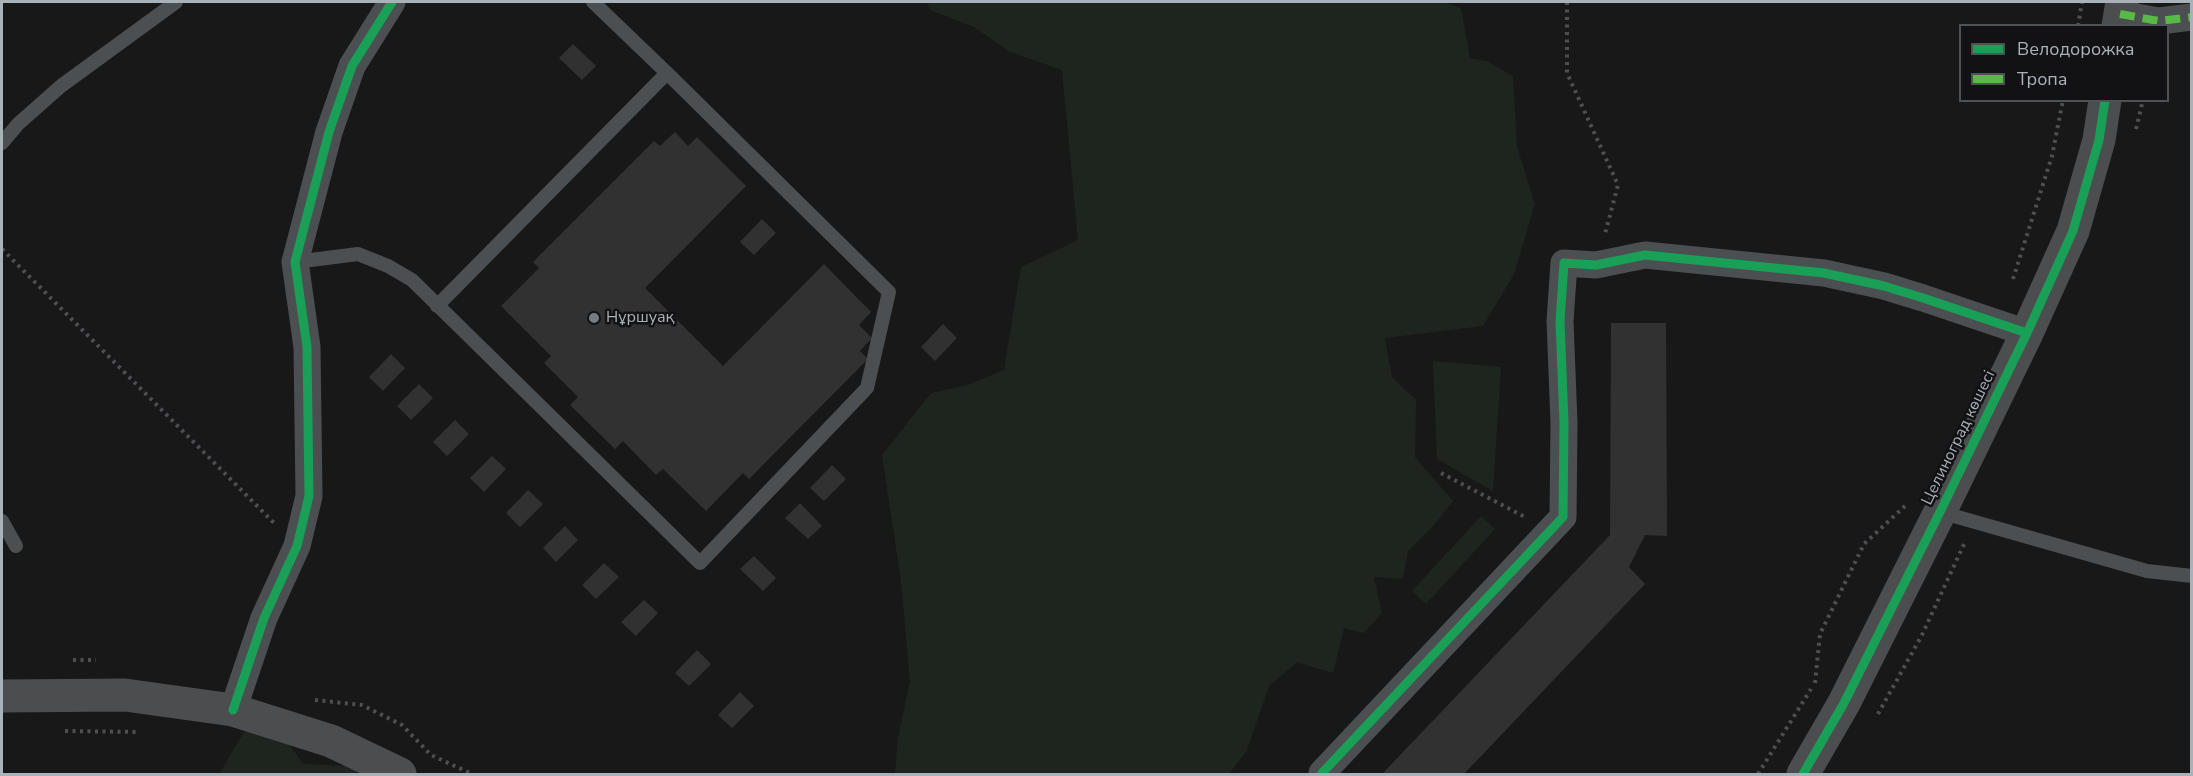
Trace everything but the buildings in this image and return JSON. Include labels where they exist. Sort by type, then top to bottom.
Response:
[{"type":"street","points":[[233,710],[264,618],[297,546],[309,495],[307,347],[295,261],[329,132],[351,66],[392,2]]},
{"type":"street","points":[[2120,14],[2159,21],[2192,17]]},
{"type":"street","name":"Целиноград көшесі","points":[[1803,774],[1844,703],[1926,505],[2013,328],[2073,231],[2099,140],[2105,102]]},
{"type":"street","points":[[1322,773],[1563,517],[1564,423],[1560,321],[1564,263],[1596,265],[1645,255],[1824,273],[1884,286],[2013,328]]},
{"type":"street","points":[[2,696],[124,695],[233,710],[331,741],[400,774]]},
{"type":"lane","points":[[2,143],[18,124],[61,86],[176,2]]},
{"type":"lane","points":[[295,261],[358,254],[388,266],[412,280],[700,563],[867,388],[889,292],[593,2]]},
{"type":"lane","points":[[438,306],[667,73]]},
{"type":"lane","points":[[1926,505],[2147,571],[2192,576]]},
{"type":"lane","points":[[2,521],[16,546]]},
{"type":"path","points":[[1567,2],[1567,73],[1618,185],[1596,265]]},
{"type":"path","points":[[2078,24],[2082,2]]},
{"type":"path","points":[[2013,328],[2063,102]]},
{"type":"path","points":[[2,249],[297,546]]},
{"type":"path","points":[[1441,473],[1551,530]]},
{"type":"path","points":[[1758,774],[1816,682],[1820,634],[1864,544],[1926,505]]},
{"type":"path","points":[[64,731],[149,733]]},
{"type":"shaded area","points":[[927,2],[1444,2],[1461,8],[1470,58],[1487,61],[1513,76],[1517,147],[1535,204],[1514,274],[1483,326],[1385,338],[1392,377],[1416,400],[1415,457],[1453,501],[1434,525],[1408,551],[1403,579],[1374,577],[1382,613],[1364,633],[1344,628],[1333,673],[1297,662],[1269,686],[1247,750],[1229,774],[895,774],[898,738],[910,681],[901,581],[882,455],[931,393],[968,385],[1004,370],[1021,267],[1078,240],[1062,70],[1010,52],[974,27],[930,10]]},
{"type":"shaded area","points":[[1433,361],[1501,367],[1493,491],[1437,459]]},
{"type":"shaded area","points":[[1481,516],[1495,529],[1426,604],[1412,591]]},
{"type":"shaded area","points":[[266,721],[280,731],[303,764],[354,766],[357,774],[219,774],[244,732]]},
{"type":"marked path","points":[[2120,14],[2159,21],[2192,17]]},
{"type":"cycle path","points":[[233,710],[264,618],[297,546],[309,496],[307,347],[295,262],[329,132],[352,66],[392,2]]},
{"type":"cycle path","points":[[1803,774],[1844,703],[1940,512],[2027,333],[2073,231],[2099,140],[2105,102]]},
{"type":"cycle path","points":[[1322,773],[1563,517],[1564,423],[1560,321],[1564,263],[1596,265],[1645,255],[1824,273],[1884,286],[2027,333]]},
{"type":"place","name":"Нұршуақ","points":[[594,318]]}]
